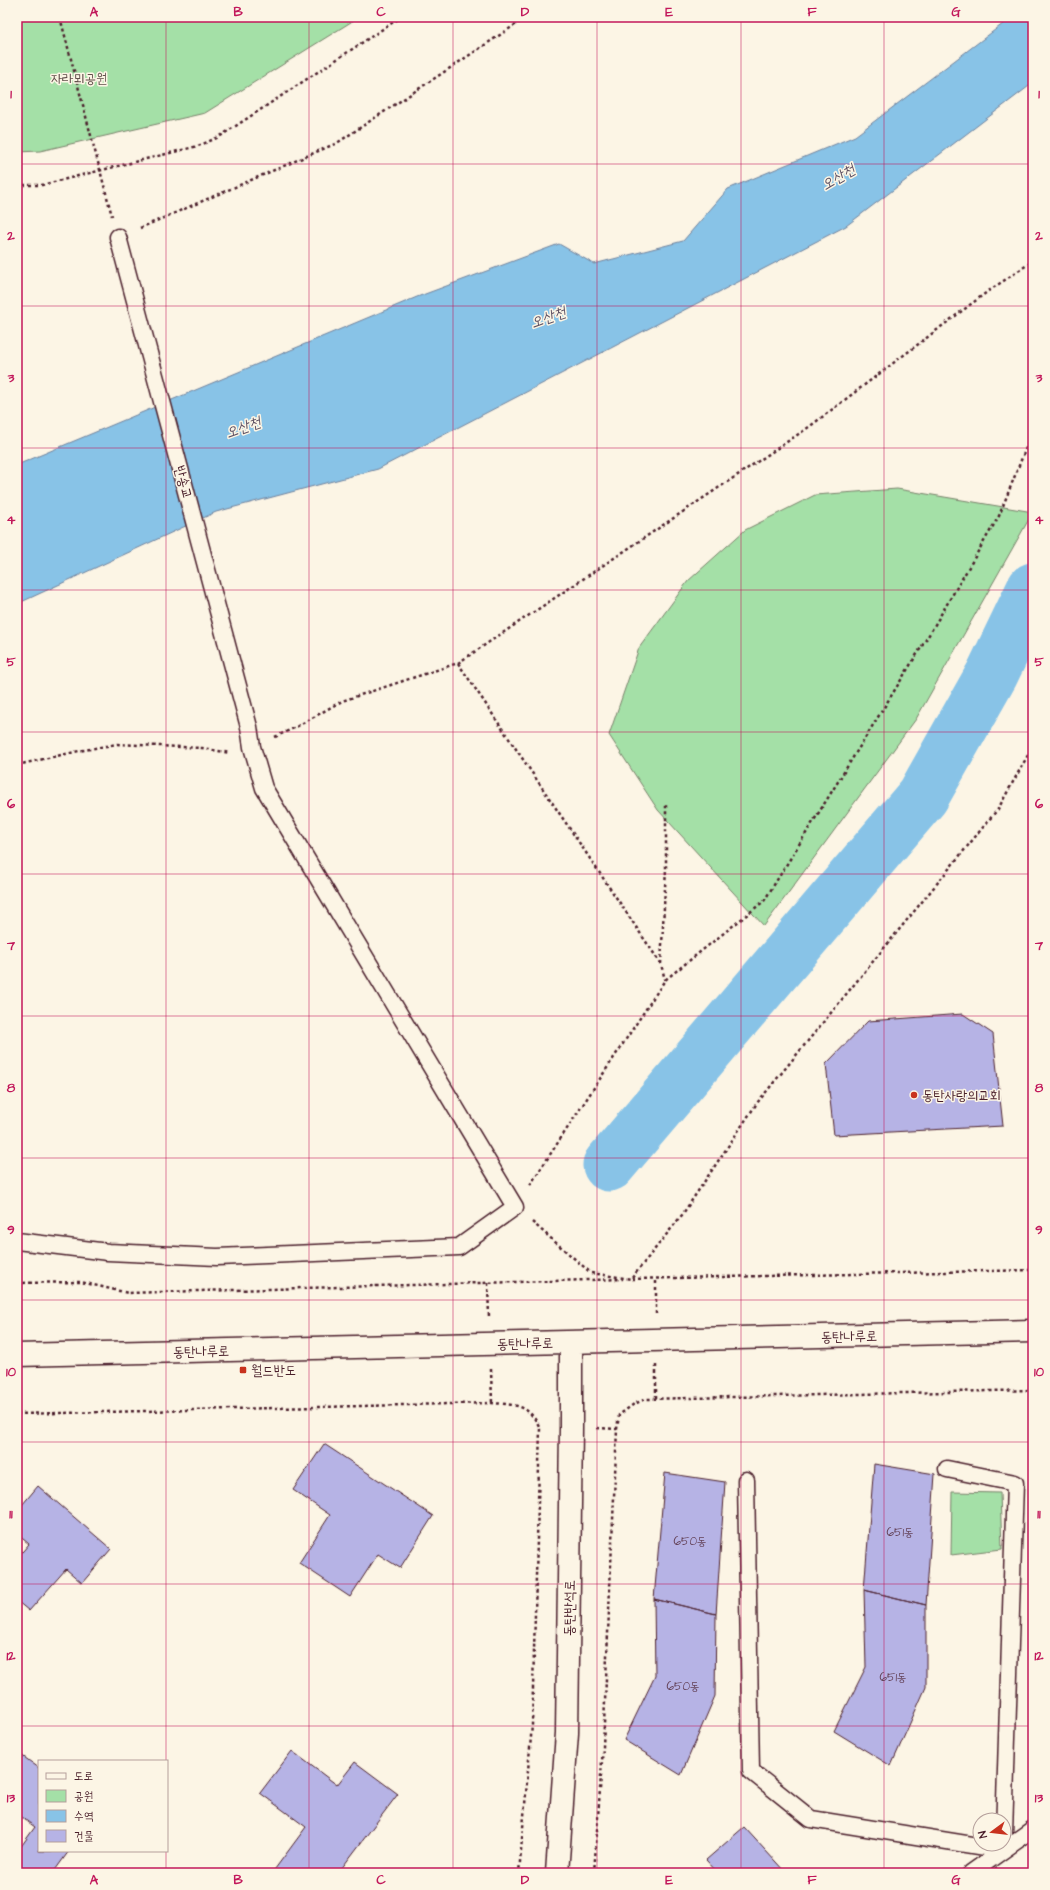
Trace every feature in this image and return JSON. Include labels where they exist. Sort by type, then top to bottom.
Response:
[{"type":"street","name":"동탄나루로","points":[[17,1355],[1033,1331]]},
{"type":"street","name":"동탄반석로","points":[[557,1873],[567,1733],[571,1342]]},
{"type":"lane","name":"반송교","points":[[118,237],[264,788],[515,1207]]},
{"type":"lane","points":[[17,1241],[108,1252],[217,1257],[459,1247],[515,1207]]},
{"type":"lane","points":[[947,1469],[1015,1483],[1005,1812]]},
{"type":"lane","points":[[746,1480],[751,1771],[811,1819],[972,1842]]},
{"type":"lane","points":[[1012,1842],[1033,1829]]},
{"type":"lane","points":[[971,1873],[998,1852]]},
{"type":"path","points":[[60,17],[118,237],[337,143],[527,17]]},
{"type":"path","points":[[17,185],[42,185],[198,146],[219,137],[401,17]]},
{"type":"path","points":[[252,747],[296,727],[342,701],[458,663],[809,427],[988,292],[1033,261]]},
{"type":"path","points":[[631,1279],[591,1273],[515,1207],[665,980],[764,901],[927,638],[999,516],[1033,430]]},
{"type":"path","points":[[458,663],[661,964]]},
{"type":"path","points":[[17,765],[116,744],[202,748],[236,754]]},
{"type":"path","points":[[631,1279],[682,1215],[757,1103],[998,809],[1033,746]]},
{"type":"path","points":[[665,980],[661,964],[666,869],[666,803]]},
{"type":"path","points":[[17,1283],[81,1282],[128,1293],[631,1279],[1033,1270]]},
{"type":"path","points":[[594,1873],[603,1747],[616,1437],[619,1415],[634,1404],[646,1399],[1033,1390]]},
{"type":"path","points":[[17,1414],[492,1403],[523,1407],[533,1414],[540,1428],[537,1592],[532,1725],[519,1873]]},
{"type":"green space","name":"자라뫼공원","points":[[17,17],[359,17],[205,113],[40,151],[17,152]]},
{"type":"green space","points":[[897,489],[1033,512],[916,719],[764,926],[658,810],[609,735],[639,648],[688,581],[745,530],[815,495]]},
{"type":"green space","points":[[952,1492],[1000,1493],[1002,1549],[951,1555]]},
{"type":"water","name":"오산천","points":[[1012,17],[1033,17],[1033,83],[846,226],[378,469],[216,512],[17,604],[17,465],[417,297],[559,244],[594,264],[683,241],[728,189],[855,136]]},
{"type":"building","name":"동탄사랑의교회","points":[[963,1014],[993,1034],[1003,1126],[834,1135],[826,1064],[868,1021]]},
{"type":"building","points":[[324,1444],[433,1516],[400,1568],[378,1554],[350,1597],[299,1563],[330,1515],[293,1490]]},
{"type":"building","points":[[874,1464],[935,1474],[926,1605],[864,1590]]},
{"type":"building","points":[[665,1473],[725,1482],[716,1614],[654,1599]]},
{"type":"building","points":[[38,1486],[111,1549],[82,1583],[66,1569],[29,1611],[17,1601],[17,1558],[29,1544],[17,1534],[17,1511]]},
{"type":"building","points":[[864,1590],[926,1605],[926,1687],[891,1766],[834,1731],[866,1667]]},
{"type":"building","points":[[654,1599],[716,1614],[715,1696],[681,1775],[624,1740],[655,1676]]},
{"type":"building","points":[[292,1751],[337,1785],[355,1762],[398,1794],[338,1873],[272,1873],[306,1827],[260,1793]]},
{"type":"building","points":[[17,1752],[38,1767],[38,1852],[68,1852],[53,1873],[17,1873],[17,1852],[35,1827],[17,1814]]},
{"type":"building","points":[[744,1827],[786,1873],[718,1873],[706,1860]]},
{"type":"building","points":[[996,1868],[1001,1873],[990,1873]]},
{"type":"waterway","points":[[609,1165],[923,796],[992,674],[1033,589]]},
{"type":"place","name":"동탄사랑의교회","points":[[914,1095]]},
{"type":"place","name":"월드반도","points":[[243,1370]]}]
